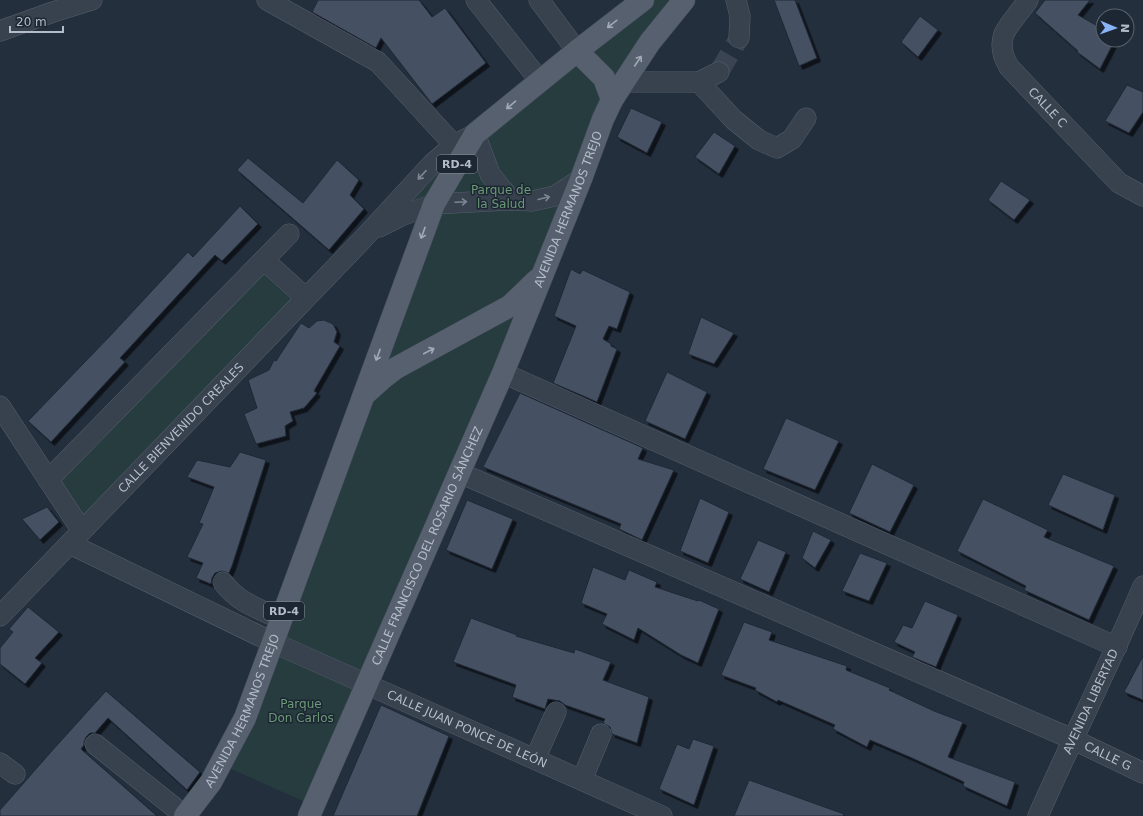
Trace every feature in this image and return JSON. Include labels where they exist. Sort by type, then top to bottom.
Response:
[{"type":"main road","name":"AVENIDA HERMANOS TREJO","points":[[185,816],[211,782],[244,718],[434,204],[458,149],[577,51],[643,0]]},
{"type":"main road","name":"AVENIDA HERMANOS TREJO","points":[[363,396],[396,368],[510,306],[542,275],[581,179],[603,119],[612,100],[650,42],[684,0]]},
{"type":"main road","points":[[577,51],[604,78],[612,100]]},
{"type":"main road","name":"CALLE FRANCISCO DEL ROSARIO SÁNCHEZ","points":[[309,816],[503,374],[542,275]]},
{"type":"street","points":[[0,32],[53,12],[92,0]]},
{"type":"street","points":[[267,0],[378,62],[458,149]]},
{"type":"street","points":[[476,0],[540,82]]},
{"type":"street","points":[[539,0],[577,51]]},
{"type":"street","points":[[736,0],[740,16],[739,38]]},
{"type":"street","name":"CALLE C","points":[[1028,0],[1004,33],[1002,48],[1004,57],[1009,67],[1119,183],[1143,196]]},
{"type":"street","points":[[624,82],[699,82],[719,72]]},
{"type":"street","points":[[699,82],[734,120],[759,140],[777,148],[792,139],[806,118]]},
{"type":"street","points":[[475,134],[490,174],[512,200]]},
{"type":"street","name":"CALLE BIENVENIDO CREALES","points":[[0,616],[362,240],[432,164],[458,149]]},
{"type":"street","name":"CALLE BIENVENIDO CREALES","points":[[362,240],[379,227],[401,216],[434,204],[512,200],[532,201],[555,196],[581,179]]},
{"type":"street","points":[[48,480],[289,234]]},
{"type":"street","points":[[264,260],[306,298]]},
{"type":"street","points":[[503,374],[1117,647]]},
{"type":"street","points":[[0,406],[48,480],[76,537]]},
{"type":"street","name":"CALLE G","points":[[460,473],[1072,739],[1143,773]]},
{"type":"street","name":"CALLE JUAN PONCE DE LEÓN","points":[[76,537],[272,642],[662,816]]},
{"type":"street","points":[[223,582],[230,592],[243,602],[280,619]]},
{"type":"street","name":"AVENIDA LIBERTAD","points":[[1038,816],[1072,739],[1117,647],[1143,586]]},
{"type":"street","points":[[535,759],[556,712]]},
{"type":"street","points":[[582,780],[601,734]]},
{"type":"street","points":[[95,744],[185,816]]},
{"type":"green space","name":"Parque de la Salud","points":[[643,0],[683,0],[612,100],[314,806],[220,764],[433,204],[401,216],[432,164]]},
{"type":"green space","points":[[267,257],[306,298],[82,531],[48,480]]},
{"type":"building","points":[[318,0],[419,0],[432,17],[445,8],[486,63],[432,104],[381,38],[376,48],[312,12]]},
{"type":"building","points":[[774,0],[795,0],[817,58],[799,66]]},
{"type":"building","points":[[1045,0],[1090,0],[1078,15],[1095,25],[1095,48],[1111,48],[1100,69],[1077,52],[1078,51],[1035,13]]},
{"type":"building","points":[[920,16],[938,30],[918,57],[901,42]]},
{"type":"building","points":[[1127,85],[1143,92],[1143,112],[1129,133],[1105,121]]},
{"type":"building","points":[[631,108],[662,122],[647,153],[617,137]]},
{"type":"building","points":[[714,132],[735,146],[719,174],[695,157]]},
{"type":"building","points":[[248,158],[303,203],[337,160],[359,180],[350,195],[364,209],[329,250],[237,170]]},
{"type":"building","points":[[1001,181],[1030,200],[1014,220],[988,200]]},
{"type":"building","points":[[240,206],[258,224],[222,261],[215,255],[120,358],[125,362],[51,442],[28,421],[188,252],[193,257]]},
{"type":"building","points":[[571,269],[580,274],[583,270],[630,292],[617,329],[609,326],[603,339],[617,349],[597,402],[553,383],[576,326],[554,316]]},
{"type":"building","points":[[701,317],[734,333],[714,364],[688,354]]},
{"type":"building","points":[[324,320],[333,324],[337,332],[334,342],[340,346],[314,391],[317,393],[304,408],[290,412],[293,421],[285,426],[286,436],[256,444],[244,414],[257,408],[248,380],[269,370],[274,360],[276,361],[301,323],[309,328],[317,321]]},
{"type":"building","points":[[667,372],[707,392],[685,439],[645,421]]},
{"type":"building","points":[[520,393],[643,448],[638,459],[674,470],[642,540],[619,529],[621,524],[483,467]]},
{"type":"building","points":[[786,418],[839,441],[815,490],[763,469]]},
{"type":"building","points":[[240,452],[266,460],[229,573],[222,571],[215,573],[211,584],[196,578],[203,563],[187,557],[203,524],[199,523],[214,487],[187,477],[197,460],[230,467]]},
{"type":"building","points":[[872,464],[914,485],[890,532],[849,513]]},
{"type":"building","points":[[1063,474],[1115,495],[1103,530],[1048,505]]},
{"type":"building","points":[[700,498],[729,512],[708,563],[680,551]]},
{"type":"building","points":[[983,499],[1048,530],[1044,537],[1114,566],[1089,620],[1024,590],[1026,586],[957,551]]},
{"type":"building","points":[[467,500],[513,519],[492,569],[446,550]]},
{"type":"building","points":[[47,507],[59,522],[40,540],[22,519]]},
{"type":"building","points":[[813,531],[831,540],[815,568],[802,558]]},
{"type":"building","points":[[758,540],[786,552],[769,592],[740,579]]},
{"type":"building","points":[[860,553],[887,563],[869,601],[842,591]]},
{"type":"building","points":[[593,567],[625,580],[629,570],[657,582],[655,587],[698,601],[699,600],[719,609],[698,663],[681,655],[638,628],[634,640],[602,624],[607,614],[581,603]]},
{"type":"building","points":[[925,601],[958,615],[936,667],[912,657],[915,652],[894,642],[903,625],[912,628]]},
{"type":"building","points":[[28,607],[59,632],[35,658],[42,663],[25,684],[0,664],[0,648],[13,632],[9,629]]},
{"type":"building","points":[[471,618],[517,635],[516,636],[574,653],[575,649],[611,662],[603,680],[649,697],[637,743],[612,734],[610,727],[603,723],[605,719],[565,705],[560,701],[548,699],[545,709],[512,697],[516,685],[453,662]]},
{"type":"building","points":[[744,622],[772,632],[769,640],[847,666],[846,670],[890,688],[889,690],[934,711],[963,722],[948,757],[1015,782],[1007,806],[963,786],[964,782],[870,740],[867,747],[833,729],[835,725],[778,700],[777,702],[755,690],[756,688],[721,675]]},
{"type":"building","points":[[1143,656],[1143,700],[1124,692]]},
{"type":"building","points":[[106,691],[200,772],[187,790],[108,718],[95,733],[90,733],[86,737],[84,745],[81,749],[157,816],[0,816],[0,810]]},
{"type":"building","points":[[381,705],[449,736],[417,816],[333,816]]},
{"type":"building","points":[[693,739],[714,746],[694,805],[659,789],[677,744],[689,749]]},
{"type":"building","points":[[749,780],[844,814],[843,816],[734,816]]},
{"type":"tunnel","points":[[719,72],[739,38]]},
{"type":"park label","name":"Parque Don Carlos","points":[[301,711]]}]
